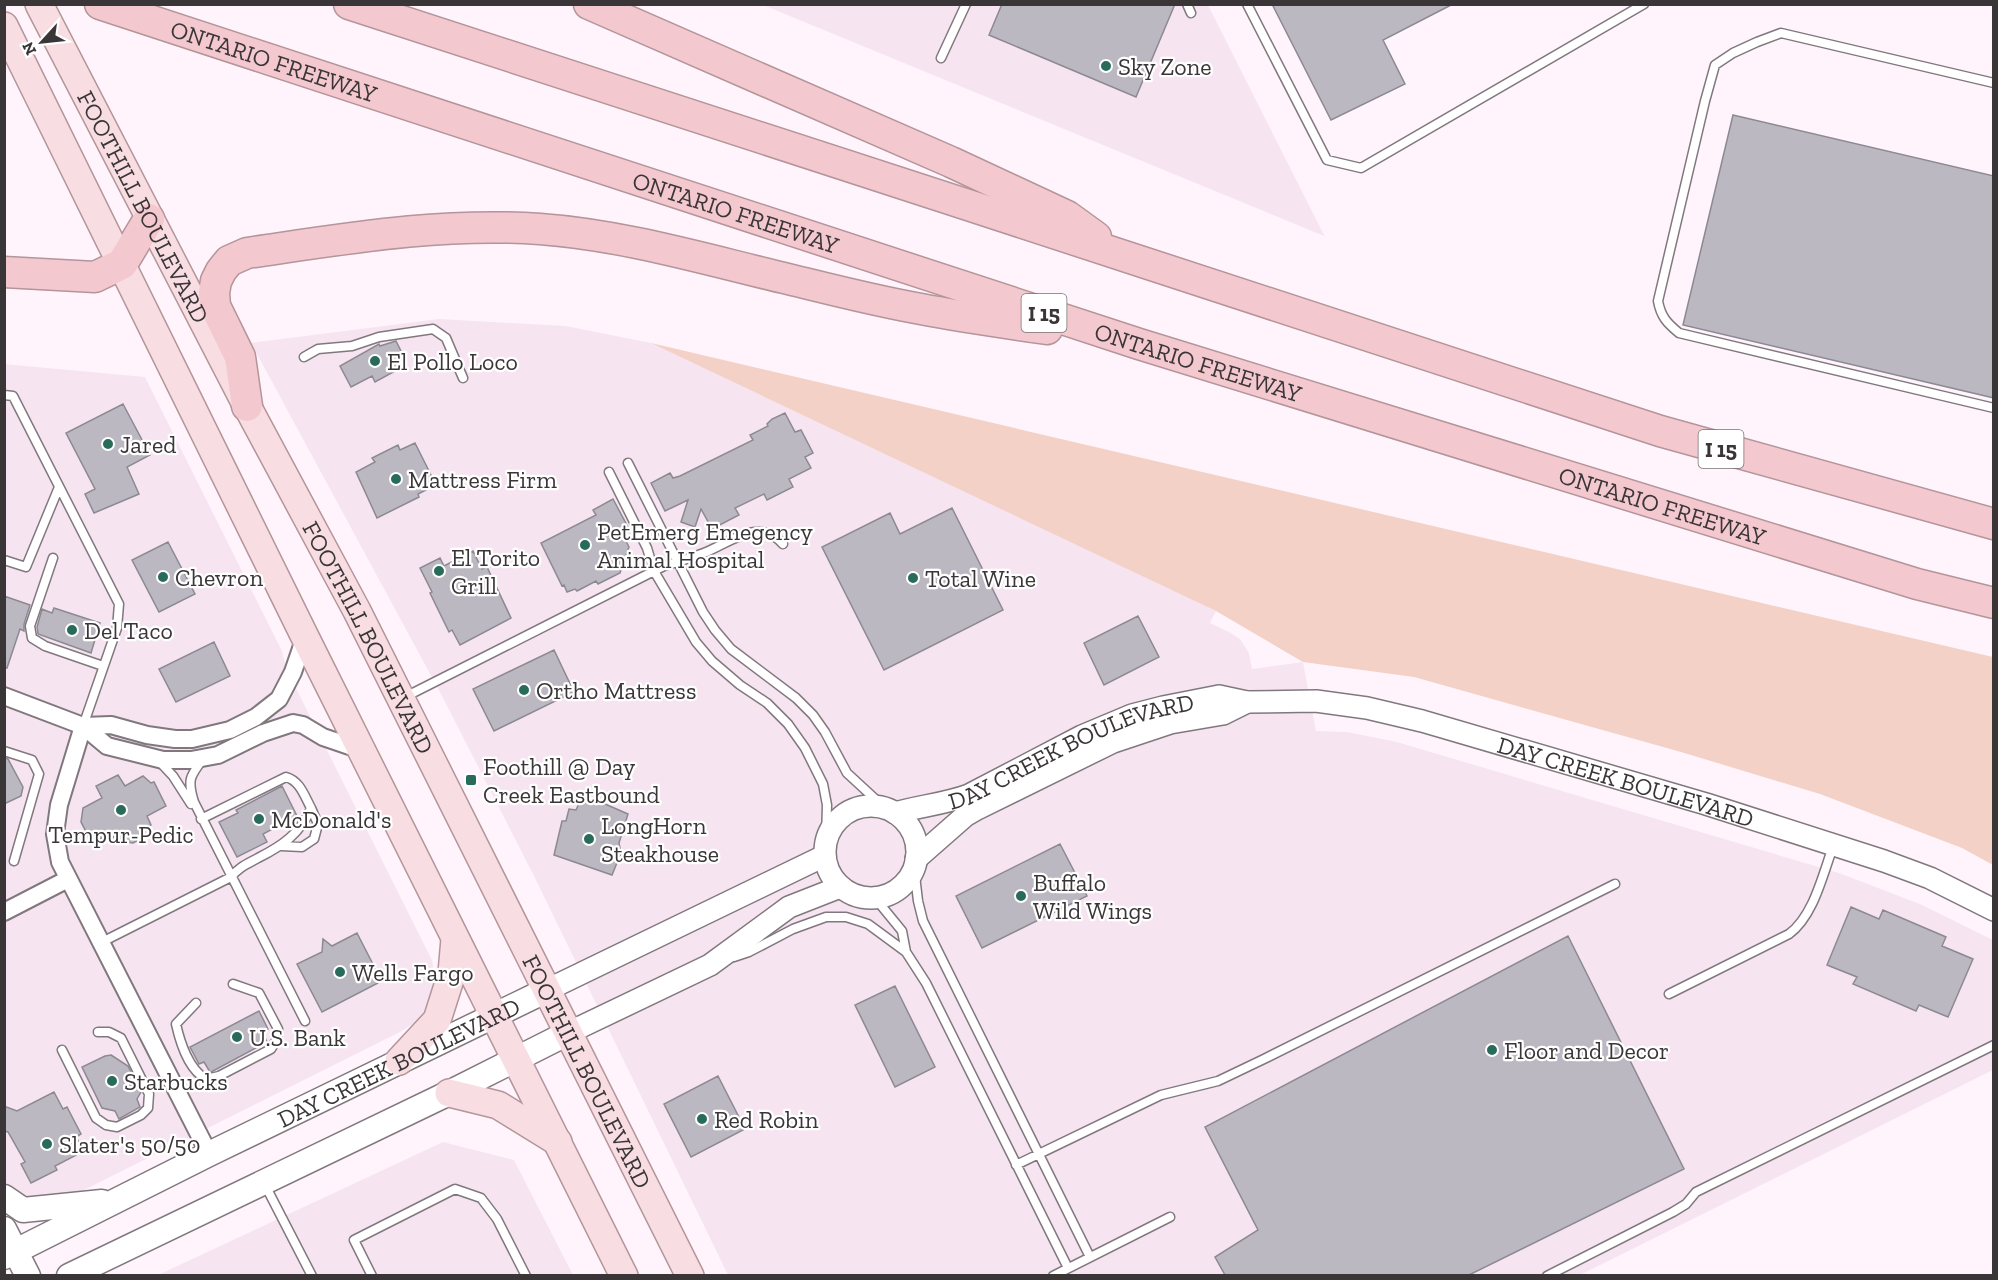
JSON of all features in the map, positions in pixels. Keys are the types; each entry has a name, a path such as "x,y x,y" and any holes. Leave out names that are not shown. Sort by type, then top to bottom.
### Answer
{"highway":[{"name":"ONTARIO FREEWAY","path":"100,4 1139,344 1917,584 1994,603"},
{"name":"I 15","path":"349,4 1660,431 1994,524"},
{"path":"589,4 951,162 1067,216 1120,254"},
{"path":"4,272 95,277 122,264 149,219"},
{"path":"247,406 240,357 215,306 216,281 229,261 247,253 382,233 457,227 541,229 588,234 637,243 919,309 1139,344"}],"main road":[{"name":"FOOTHILL BOULEVARD","path":"39,4 149,219 357,611 690,1275"},
{"name":"FOOTHILL BOULEVARD","path":"4,26 361,750 624,1275"},
{"path":"399,1061 437,1020 452,973 455,938"},
{"name":"DAY CREEK BOULEVARD","path":"10,1254 209,1154 547,990"},
{"name":"DAY CREEK BOULEVARD","path":"69,1275 449,1093 568,1032"},
{"path":"449,1093 498,1105 558,1142"},
{"path":"4,1197 22,1210 116,1200"},
{"path":"4,1229 10,1254 28,1275"}],"street":[{"path":"82,726 111,724 147,735 192,740 230,730 256,717 279,699 293,672 305,637"},
{"path":"4,696 82,726 107,746 155,758 170,760 218,755 271,730 293,723 303,725 323,737 361,750"},
{"name":"DAY CREEK BOULEVARD","path":"890,811 954,801 1082,736 1163,706 1219,696 1247,702 1316,701 1367,708 1443,727 1835,844 1930,878 1994,910"},
{"name":"DAY CREEK BOULEVARD","path":"915,863 965,816 1102,747 1170,723 1223,714 1247,702"},
{"path":"82,726 59,805 55,834 60,862 209,1154"},
{"path":"872,806 890,811 905,821 912,832 916,846 915,863 908,879 899,889 875,898 857,896 840,887 827,867 825,847 833,825 843,814 857,808 872,806"},
{"name":"DAY CREEK BOULEVARD","path":"547,990 825,847"},
{"path":"4,912 68,879"},
{"name":"DAY CREEK BOULEVARD","path":"568,1032 710,965 789,907 840,887"}],"lane":[{"path":"941,58 966,4"},
{"path":"1247,4 1327,160 1360,168 1644,4"},
{"path":"1994,83 1781,33 1733,53 1715,65 1658,301 1665,322 1679,333 1994,408"},
{"path":"304,357 327,347 339,348 380,337 433,329 446,338 463,378"},
{"path":"4,395 13,396 119,604 117,628 82,726"},
{"path":"628,463 703,612 715,630 731,648 796,698 813,715 847,773 890,811"},
{"path":"609,472 647,548 654,571 696,642 712,661 740,685 767,703 788,724 805,748 823,784 827,805 825,847"},
{"path":"4,560 26,567 59,487"},
{"path":"400,699 654,571 704,553 746,533 762,531 775,535 783,544"},
{"path":"53,558 30,626 32,638 45,646 104,666"},
{"path":"4,751 32,760 39,774 14,861"},
{"path":"155,758 173,776 201,819 305,1021"},
{"path":"201,819 189,785 191,775 204,758"},
{"path":"201,819 286,777 293,779 298,784 318,824 314,839 302,847 281,846"},
{"path":"100,943 231,877 238,868 281,846 305,823 311,808"},
{"path":"1669,994 1789,934 1800,926 1809,910 1835,844"},
{"path":"915,863 918,901 923,921 1090,1257"},
{"path":"1016,1165 1161,1095 1211,1083 1264,1059 1615,884"},
{"path":"875,898 902,931 906,952 926,984 1068,1268"},
{"path":"710,965 749,952 793,929 826,917 846,917 868,924 906,952"},
{"path":"196,1003 176,1024 179,1036 199,1075 206,1079 219,1076 271,1049 277,1040 278,1029 260,993 233,984"},
{"path":"62,1050 96,1119 106,1125 117,1127 141,1116 148,1108 149,1094 121,1038 109,1032 98,1032"},
{"path":"1547,1275 1673,1212 1686,1204 1696,1192 1994,1045"},
{"path":"264,1182 312,1275"},
{"path":"372,1275 354,1240 455,1189 481,1198 497,1219 526,1275"},
{"path":"1053,1275 1170,1217"}],"shaded area":[{"path":"763,5 1208,5 1325,237 1324,236"},
{"path":"439,319 566,326 651,343 902,459 1216,611 1210,623 1240,639 1249,653 1252,669 1303,662 1316,731 1347,732 1397,742 1839,873 1920,904 1993,940 1993,1070 1580,1275 728,1275 534,876 442,696 251,343"},
{"path":"651,343 1993,657 1993,865 1962,848 1820,794 1681,752 1414,677 1303,662 1216,611"},
{"path":"4,364 145,377 282,651 286,668 432,960 435,979 429,1005 419,1020 400,1032 78,1193 37,1202 12,1194 4,1188"},
{"path":"443,1142 514,1160 573,1275 156,1276"}],"building":[{"name":"Sky Zone","path":"1002,4 1175,4 1136,97 989,35"},
{"path":"1272,4 1453,4 1383,40 1405,84 1331,120"},
{"path":"1733,115 1994,176 1994,398 1683,325"},
{"name":"El Pollo Loco","path":"396,341 405,359 396,363 399,369 375,382 372,376 351,387 340,366 379,344 380,346"},
{"name":"Jared","path":"123,404 150,455 127,467 139,494 94,513 85,494 95,489 66,433"},
{"path":"785,413 795,432 801,430 813,453 805,457 811,468 789,479 793,487 767,500 764,494 735,508 739,515 712,529 701,509 695,527 681,522 688,500 665,511 651,483 670,473 673,478 680,476 753,440 750,435 768,426 767,424 772,419"},
{"name":"Mattress Firm","path":"415,443 436,485 418,494 419,497 377,518 356,472 375,462 372,458 398,445 400,450"},
{"name":"PetEmerg Emegency Animal Hospital","path":"613,499 629,529 622,533 629,547 620,573 598,584 596,581 577,591 575,589 567,592 541,543 596,515 593,510"},
{"name":"Total Wine","path":"952,508 1003,610 884,670 822,547 890,513 900,534"},
{"name":"Chevron","path":"168,542 195,594 159,612 132,560"},
{"path":"473,551 482,569 487,567 511,618 460,645 452,630 449,632 420,568 440,558 444,566"},
{"path":"4,596 30,605 24,631 20,629 7,668 4,667"},
{"name":"Del Taco","path":"54,608 100,623 91,653 38,634 37,627 42,609 52,613"},
{"path":"1138,616 1159,657 1104,685 1084,643"},
{"path":"214,642 230,676 176,702 159,669"},
{"name":"Ortho Mattress","path":"554,650 574,692 494,731 473,689"},
{"path":"4,758 8,759 23,787 21,796 4,804"},
{"name":"Tempur-Pedic","path":"118,775 125,786 143,776 151,783 154,782 166,806 147,816 151,825 145,828 144,837 133,843 116,842 112,833 92,843 81,822 83,808 102,798 96,786"},
{"name":"McDonald's","path":"282,786 297,816 263,834 267,842 237,857 219,822 238,813 236,810"},
{"name":"LongHorn Steakhouse","path":"581,799 605,804 628,814 619,843 621,853 612,875 554,855 562,821 566,821 569,809 576,810"},
{"name":"Buffalo Wild Wings","path":"1060,844 1087,896 982,948 956,896"},
{"path":"1851,907 1879,919 1883,910 1946,937 1942,946 1973,959 1948,1017 1919,1005 1916,1011 1853,984 1857,977 1827,965"},
{"name":"Wells Fargo","path":"357,933 377,972 381,973 378,983 322,1012 297,964 322,952 323,939 332,946"},
{"path":"1568,936 1684,1169 1469,1275 1225,1275 1215,1257 1258,1230 1205,1127"},
{"path":"895,986 935,1067 895,1087 855,1005"},
{"name":"U.S. Bank","path":"259,1011 268,1029 262,1031 267,1042 210,1072 204,1062 199,1064 190,1047"},
{"name":"Starbucks","path":"111,1055 128,1066 141,1092 137,1099 140,1107 119,1119 115,1111 102,1108 82,1067"},
{"path":"718,1076 745,1129 691,1157 664,1104"},
{"name":"Slater's 50/50","path":"54,1092 63,1109 67,1107 81,1134 76,1137 84,1151 55,1166 57,1170 31,1183 21,1164 25,1162 8,1132 4,1131 4,1106 17,1111"}],"place":[{"name":"Sky Zone","path":"1106,66"},
{"name":"El Pollo Loco","path":"375,361"},
{"name":"Jared","path":"108,444"},
{"name":"Mattress Firm","path":"396,479"},
{"name":"PetEmerg Emegency Animal Hospital","path":"585,545"},
{"name":"El Torito Grill","path":"439,571"},
{"name":"Chevron","path":"163,577"},
{"name":"Total Wine","path":"913,578"},
{"name":"Del Taco","path":"72,630"},
{"name":"Ortho Mattress","path":"524,690"},
{"name":"Foothill @ Day Creek Eastbound","path":"471,780"},
{"name":"Tempur-Pedic","path":"121,810"},
{"name":"McDonald's","path":"259,819"},
{"name":"LongHorn Steakhouse","path":"589,839"},
{"name":"Buffalo Wild Wings","path":"1021,896"},
{"name":"Wells Fargo","path":"340,972"},
{"name":"U.S. Bank","path":"237,1037"},
{"name":"Floor and Decor","path":"1492,1050"},
{"name":"Starbucks","path":"112,1081"},
{"name":"Red Robin","path":"702,1119"},
{"name":"Slater's 50/50","path":"47,1144"}]}
